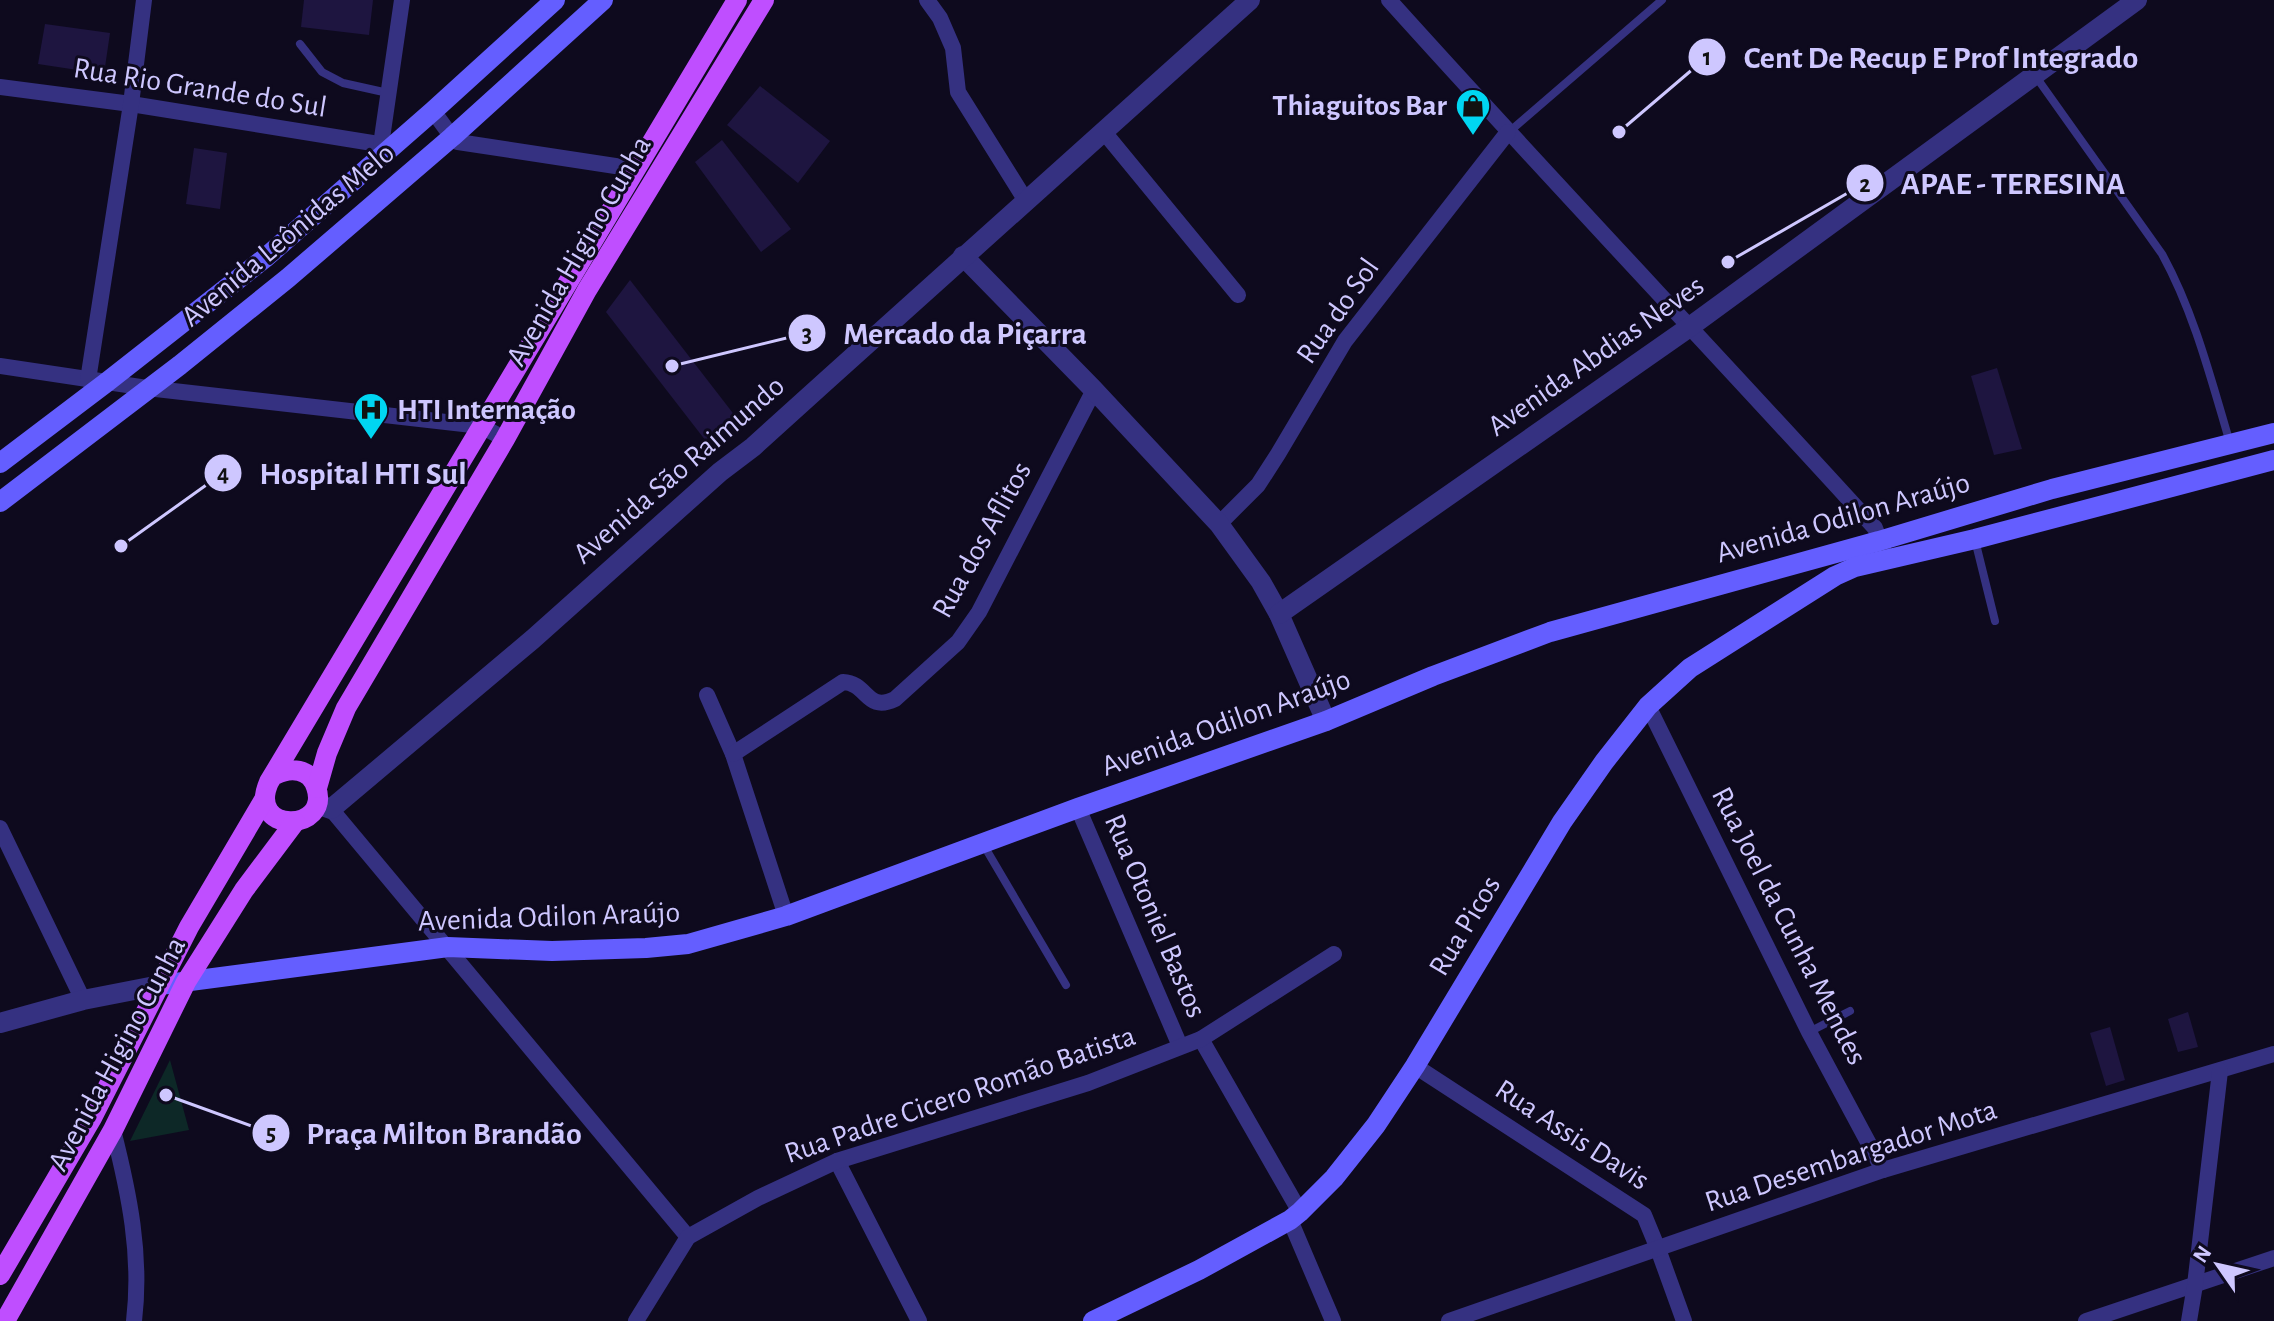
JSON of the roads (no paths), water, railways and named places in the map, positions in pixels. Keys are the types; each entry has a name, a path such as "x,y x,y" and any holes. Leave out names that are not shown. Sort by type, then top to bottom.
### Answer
{"main road":[{"name":"Avenida Leônidas Melo","path":"0,463 98,381 265,258 386,146 433,111 555,0"},
{"name":"Avenida Leônidas Melo","path":"0,502 288,278 452,137 603,0"},
{"name":"Avenida Higino Cunha","path":"275,775 737,0"},
{"name":"Avenida Higino Cunha","path":"322,800 327,753 346,708 505,439 587,290 764,0"},
{"name":"Avenida Odilon Araújo","path":"186,982 448,947 552,951 688,944 786,916 1078,808 1326,721 1550,632 1879,541 2052,489 2274,433"},
{"name":"Avenida Odilon Araújo","path":"1888,561 2274,460"},
{"name":"Rua Picos","path":"1093,1321 1199,1270 1295,1216 1355,1153 1376,1125 1562,822 1648,706 1690,668 1835,576 1855,567 1888,561"},
{"path":"300,770 307,774 322,800 308,816 286,822 271,813 265,798 266,789 275,775 282,771 300,770"},
{"name":"Avenida Higino Cunha","path":"0,1275 92,1118 189,927 265,798"},
{"name":"Avenida Higino Cunha","path":"5,1321 113,1130 186,982 244,890 295,822"},
{"path":"160,985 186,982"}],"street":[{"path":"98,381 144,0"},
{"path":"386,146 389,93 402,0"},
{"path":"927,0 940,18 953,48 958,92 1026,201"},
{"name":"Avenida São Raimundo","path":"322,800 533,639 720,472 753,447 1250,0"},
{"path":"1389,0 1875,528 1888,561"},
{"name":"Avenida Abdias Neves","path":"1279,614 1691,326 2137,0"},
{"name":"Rua Rio Grande do Sul","path":"0,87 131,104 386,146"},
{"path":"433,111 452,137 464,144 635,169"},
{"path":"1104,132 1238,295"},
{"name":"Rua do Sol","path":"1219,524 1258,485 1345,341 1508,132"},
{"path":"963,256 1219,524 1261,582 1279,614 1326,721"},
{"path":"0,366 147,388 481,426 505,439"},
{"name":"Rua dos Aflitos","path":"733,754 843,682 856,685 879,704 895,699 958,642 979,612 1094,390"},
{"path":"707,695 733,754 786,916"},
{"name":"Rua Joel da Cunha Mendes","path":"1648,706 1809,1032 1883,1170"},
{"path":"322,800 688,1237"},
{"name":"Rua Otoniel Bastos","path":"1078,808 1180,1046"},
{"path":"0,828 83,1000"},
{"name":"Rua Padre Cicero Romão Batista","path":"636,1321 688,1237 758,1198 837,1161 1088,1083 1201,1039 1334,954"},
{"path":"0,1023 83,1000 160,985"},
{"path":"1201,1039 1295,1216 1333,1321"},
{"name":"Rua Desembargador Mota","path":"1449,1321 1883,1170 2274,1054"},
{"name":"Rua Assis Davis","path":"1415,1066 1644,1215 1684,1321"},
{"path":"2189,1321 2220,1071"},
{"path":"113,1130 128,1190 137,1254 134,1321"},
{"path":"837,1161 919,1321"},
{"path":"2086,1321 2274,1258"}],"lane":[{"path":"1508,132 1662,0"},
{"path":"300,44 322,72 343,83 389,93"},
{"path":"2034,74 2174,275 2230,444"},
{"path":"1975,539 1995,621"},
{"path":"982,844 1066,985"},
{"path":"1809,1032 1850,1011"}],"place":[{"name":"Cent De Recup E Prof Integrado","path":"1619,132"},
{"name":"Thiaguitos Bar","path":"1473,137"},
{"name":"APAE - TERESINA","path":"1728,262"},
{"name":"Mercado da Piçarra","path":"672,366"},
{"name":"HTI Internação","path":"371,441"},
{"name":"Hospital HTI Sul","path":"121,546"},
{"name":"Praça Milton Brandão","path":"166,1095"}]}
